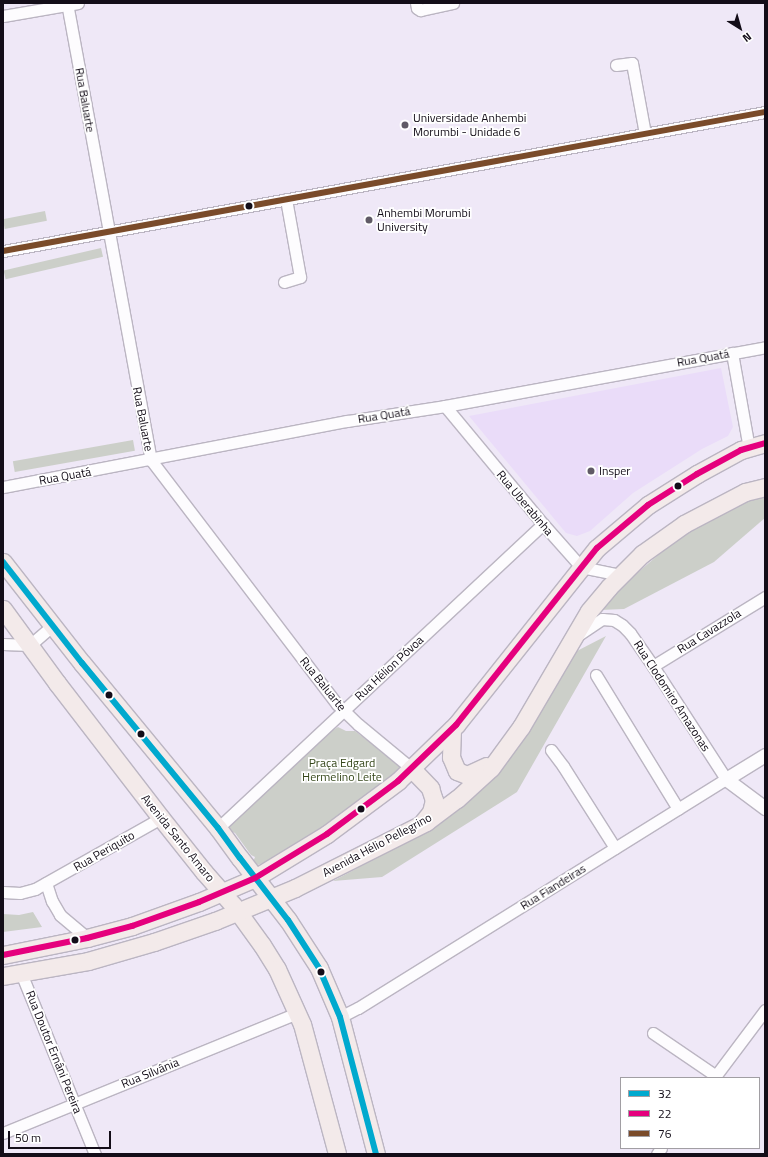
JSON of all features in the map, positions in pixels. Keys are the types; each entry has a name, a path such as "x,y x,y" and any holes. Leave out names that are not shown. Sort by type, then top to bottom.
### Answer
{"main road":[{"path":"3,955 87,938 132,926 199,902 255,878 326,834 398,781 452,729 597,548 648,505 696,474 748,448 765,443"},
{"name":"Avenida Hélio Pellegrino","path":"3,976 88,961 154,942 295,888 415,828 457,799 487,772 499,758 521,727 589,611 642,554 684,524 745,492 765,487"},
{"path":"3,562 82,663 218,828 288,920 320,968 340,1017 376,1154"},
{"name":"Avenida Santo Amaro","path":"3,609 57,683 161,818 204,872 238,911 277,969 302,1024 335,1153"},
{"path":"452,729 452,762 457,771 462,774 472,774 499,758"},
{"path":"411,768 430,788 434,800 431,812 415,828"}],"street":[{"path":"416,3 417,8 420,10 453,3"},
{"path":"3,16 71,4"},
{"name":"Rua Baluarte","path":"71,4 109,232 151,460 300,656 344,710 359,725 411,768"},
{"path":"616,65 632,62 645,134"},
{"path":"3,251 765,112"},
{"path":"284,282 300,277 286,199"},
{"name":"Rua Quatá","path":"3,488 347,421 445,406 765,347"},
{"path":"732,353 748,448"},
{"name":"Rua Uberabinha","path":"445,406 543,524 581,567"},
{"name":"Rua Hélion Póvoa","path":"218,828 543,524"},
{"path":"581,567 621,575"},
{"name":"Rua Cavazzola","path":"653,666 765,597"},
{"name":"Rua Clodomiro Amazonas","path":"569,643 602,619 614,620 630,633 726,779 765,808"},
{"path":"3,644 30,645 53,625"},
{"path":"596,675 678,809"},
{"path":"551,750 563,766 615,848"},
{"name":"Rua Fiandeiras","path":"340,1017 358,1008 765,755"},
{"name":"Rua Periquito","path":"3,892 27,892 46,883 161,818"},
{"path":"46,883 52,901 60,914 87,938"},
{"name":"Rua Doutor Ernâni Pereira","path":"21,973 95,1154"},
{"path":"654,1032 715,1077 765,1010"},
{"name":"Rua Silvânia","path":"3,1133 297,1013"}],"shaded area":[{"name":"Insper","path":"721,368 733,427 728,436 702,449 633,493 590,531 577,536 566,533 469,416"}],"green space":[{"path":"45,211 47,221 5,229 3,219"},
{"path":"101,248 103,257 6,279 4,270"},
{"path":"133,440 135,451 15,472 13,461"},
{"path":"765,492 765,518 714,562 624,609 600,610 615,592 692,526"},
{"path":"606,636 517,792 382,877 333,881 431,829 488,783 575,652"},
{"name":"Praça Edgard Hermelino Leite","path":"338,727 346,731 355,731 401,766 384,783 305,840 258,865 253,862 255,857 251,855 235,833 228,830 231,815 251,804 330,732"},
{"path":"33,912 42,927 3,932 3,914 19,915"}],"transit line":[{"name":"76","path":"3,251 765,112"},
{"name":"22","path":"3,955 87,938 132,926 199,902 255,878 327,834 398,781 456,725 597,548 648,505 697,474 741,450 765,443"},
{"name":"32","path":"3,562 82,663 218,828 288,920 319,968 340,1017 376,1154"}],"place":[{"name":"Universidade Anhembi Morumbi - Unidade 6","path":"405,125"},
{"name":"Anhembi Morumbi University","path":"369,220"},
{"name":"Insper","path":"591,471"}]}
